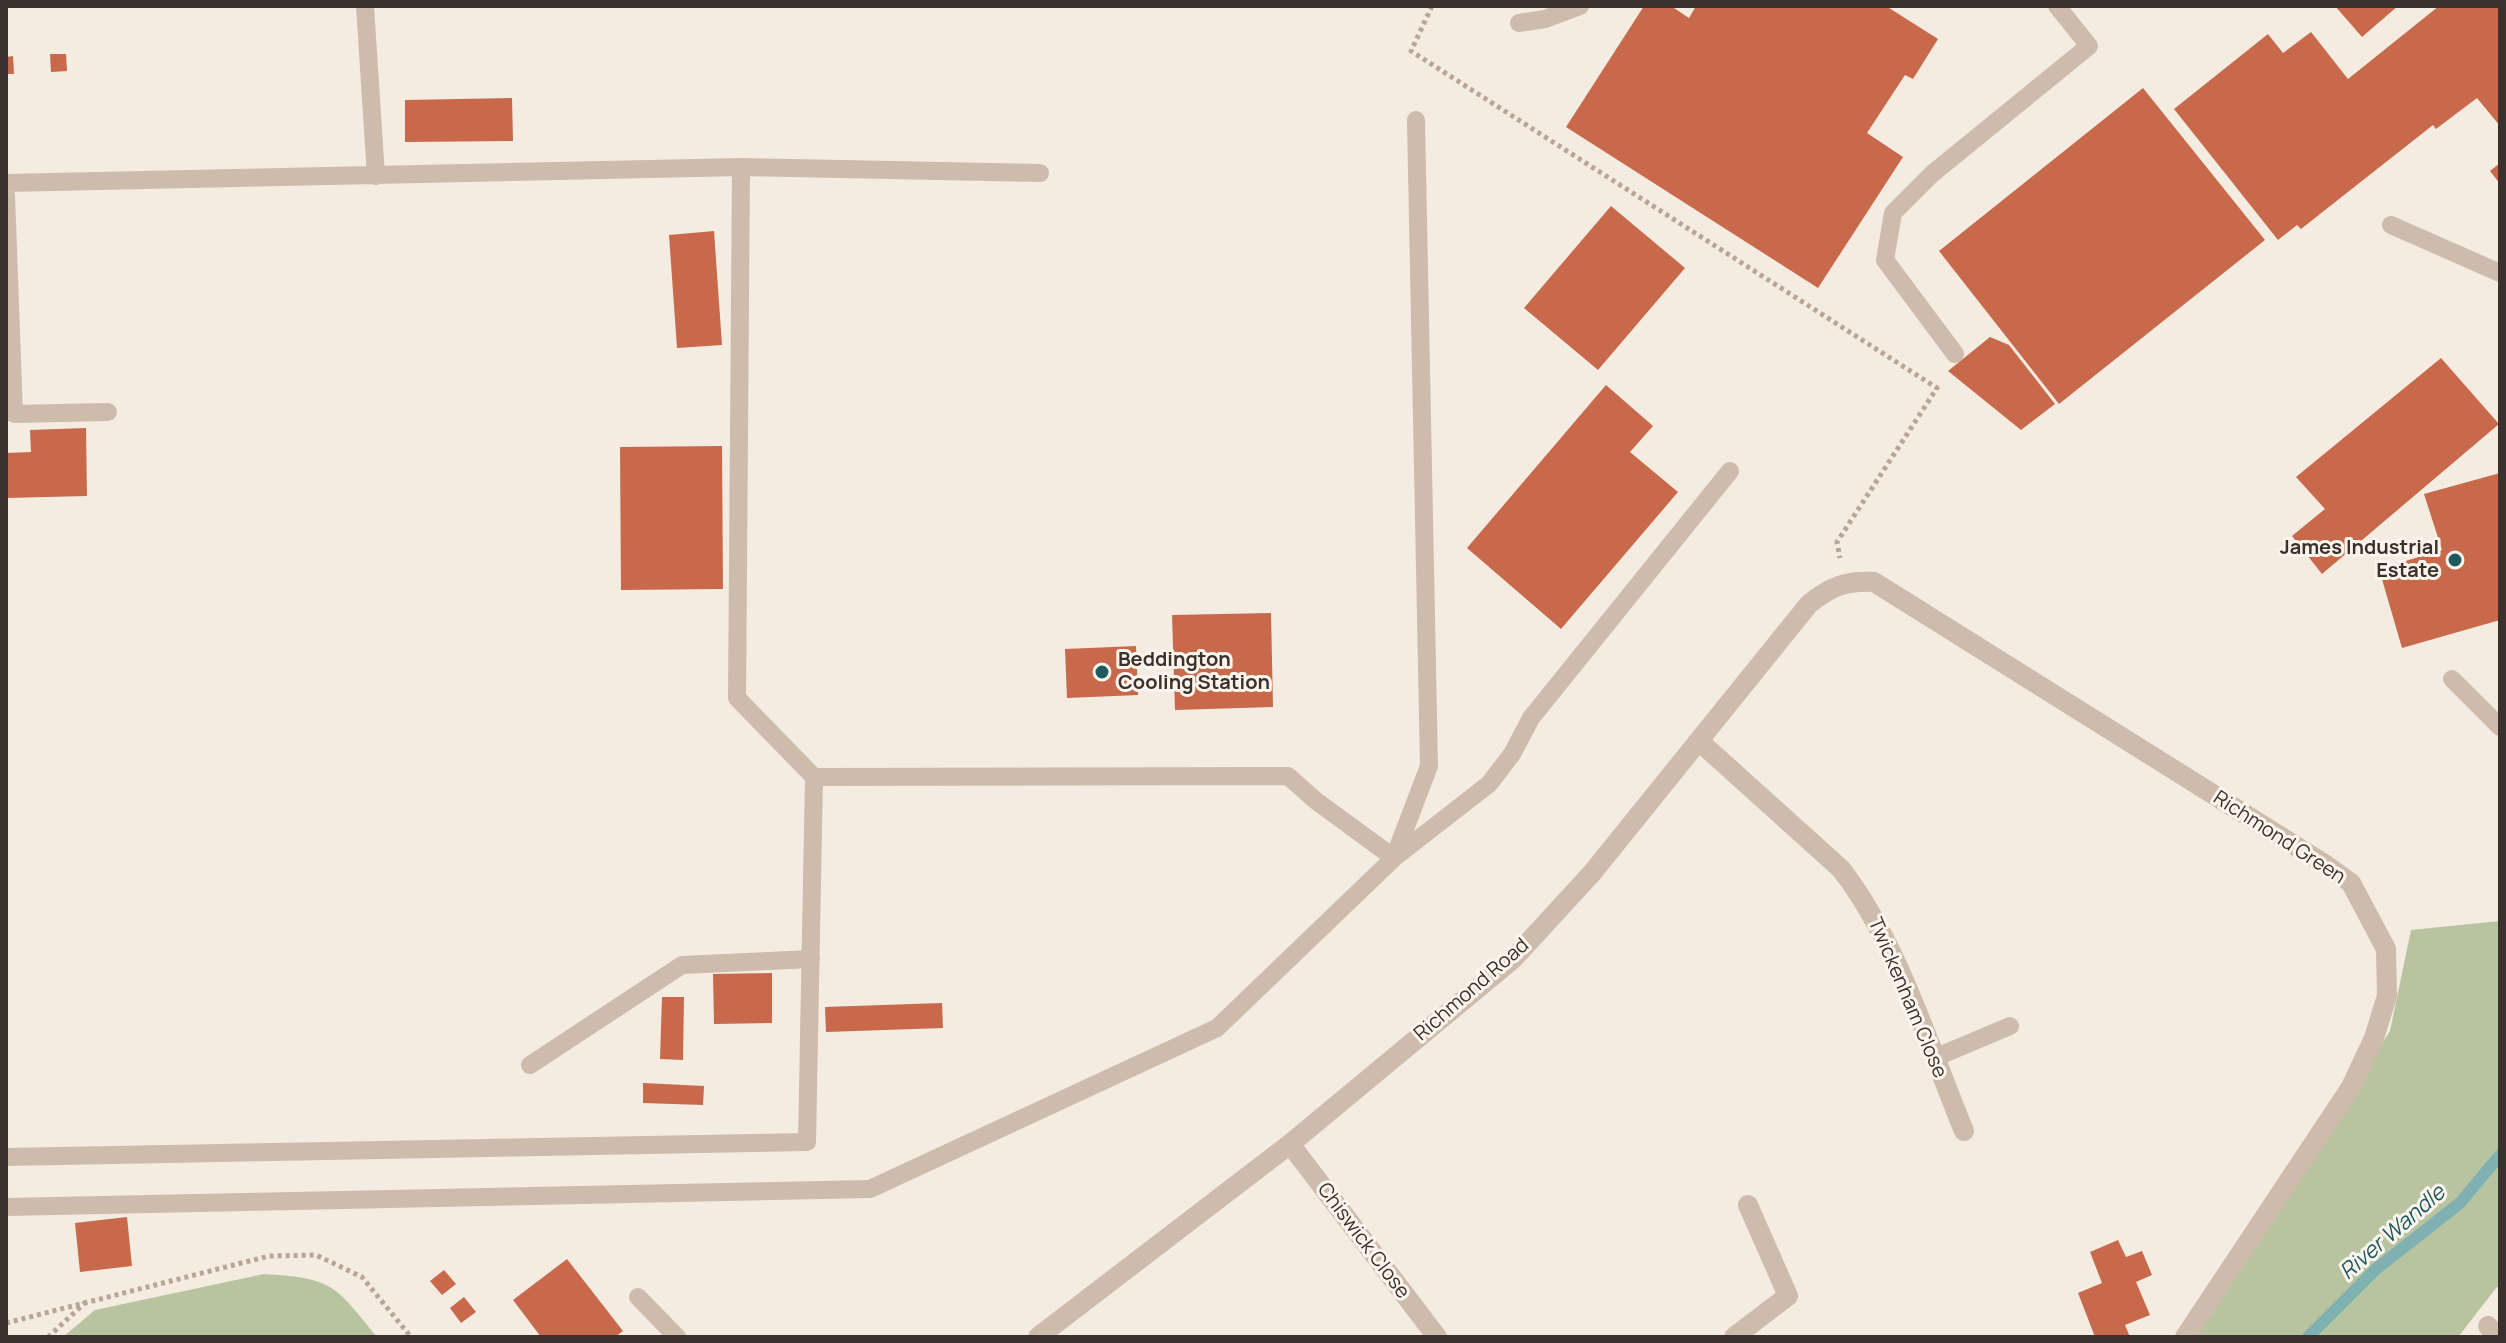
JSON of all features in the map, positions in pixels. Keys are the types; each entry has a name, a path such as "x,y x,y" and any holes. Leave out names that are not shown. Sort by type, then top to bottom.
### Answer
{"street":[{"name":"Richmond Road","path":"1039,1337 1290,1144 1513,959 1592,873 1809,604 1826,590 1845,582"},
{"name":"Richmond Green","path":"1845,582 1874,582 2326,865 2351,883 2386,949 2387,996 2374,1038 2351,1087 2185,1337"},
{"name":"Twickenham Close","path":"1699,741 1841,869 1859,893 1889,949 1964,1131"},
{"name":"Chiswick Close","path":"1290,1144 1437,1337"},
{"path":"1734,1337 1788,1296 1748,1205"}],"lane":[{"path":"365,6 376,176"},
{"path":"1519,23 1545,19 1580,6"},
{"path":"1955,354 1885,260 1893,213 1932,174 2089,46 2057,6"},
{"path":"1394,858 1429,766 1416,120"},
{"path":"6,1157 807,1142 814,777 737,698 741,167"},
{"path":"6,183 741,167 1040,173"},
{"path":"6,195 14,414 108,412"},
{"path":"2391,225 2500,273"},
{"path":"6,1207 870,1189 1217,1028 1394,858 1489,784 1512,754 1531,718 1730,471"},
{"path":"2452,679 2500,727"},
{"path":"814,777 1288,776 1315,800 1394,858"},
{"path":"530,1065 682,965 811,959"},
{"path":"1934,1058 2010,1026"},
{"path":"638,1297 677,1337"}],"path":[{"path":"1432,6 1411,51 1937,388 1837,542 1845,582"},
{"path":"6,1323 269,1256 316,1255 362,1277 411,1337"},
{"path":"48,1337 89,1300"}],"green space":[{"path":"2500,921 2500,1288 2497,1287 2458,1337 2191,1337 2390,1031 2411,930"},
{"path":"264,1274 305,1278 331,1288 341,1295 377,1337 63,1337 95,1310"}],"building":[{"path":"1644,6 1671,6 1689,18 1696,6 1886,6 1938,39 1913,79 1905,75 1867,133 1903,157 1818,288 1566,127"},
{"path":"2335,6 2398,6 2362,37"},
{"path":"2439,6 2500,6 2500,126 2477,98 2436,129 2433,125 2301,229 2297,225 2278,240 2174,109 2268,34 2283,53 2311,32 2348,79"},
{"path":"50,54 66,54 67,71 51,72"},
{"path":"13,56 14,74 6,74 6,57"},
{"path":"2143,88 2265,240 2059,404 1939,251"},
{"path":"512,98 513,141 405,142 405,100"},
{"path":"2500,163 2500,184 2490,171"},
{"path":"1611,206 1685,268 1598,370 1524,308"},
{"path":"714,231 722,345 677,348 669,235"},
{"path":"1990,337 2009,345 2055,404 2021,430 1948,371"},
{"path":"2441,358 2499,424 2322,574 2292,536 2325,509 2296,477"},
{"path":"1606,385 1653,426 1630,452 1678,492 1561,629 1467,548"},
{"path":"86,428 87,496 6,498 6,453 31,452 30,430"},
{"path":"722,446 723,589 621,590 620,447"},
{"name":"James Industrial Estate","path":"2500,473 2500,620 2402,648 2379,569 2442,550 2424,494"},
{"path":"1271,613 1273,707 1175,710 1172,615"},
{"name":"Beddington Cooling Station","path":"1136,646 1138,695 1067,698 1065,649"},
{"path":"772,973 772,1023 714,1024 713,974"},
{"path":"662,997 684,997 683,1060 660,1059"},
{"path":"942,1003 943,1028 826,1032 825,1007"},
{"path":"643,1083 704,1086 703,1105 643,1103"},
{"path":"127,1217 132,1266 80,1272 75,1223"},
{"path":"2118,1240 2126,1257 2142,1251 2152,1275 2136,1282 2150,1315 2125,1325 2130,1337 2095,1337 2078,1293 2102,1283 2090,1252"},
{"path":"567,1259 623,1331 615,1337 541,1337 513,1300"},
{"path":"444,1270 456,1284 442,1295 430,1281"},
{"path":"464,1297 476,1312 461,1323 450,1308"}],"waterway":[{"name":"River Wandle","path":"2308,1337 2376,1269 2460,1203 2500,1155"}],"place":[{"name":"James Industrial Estate","path":"2455,560"},
{"name":"Beddington Cooling Station","path":"1102,672"}]}
